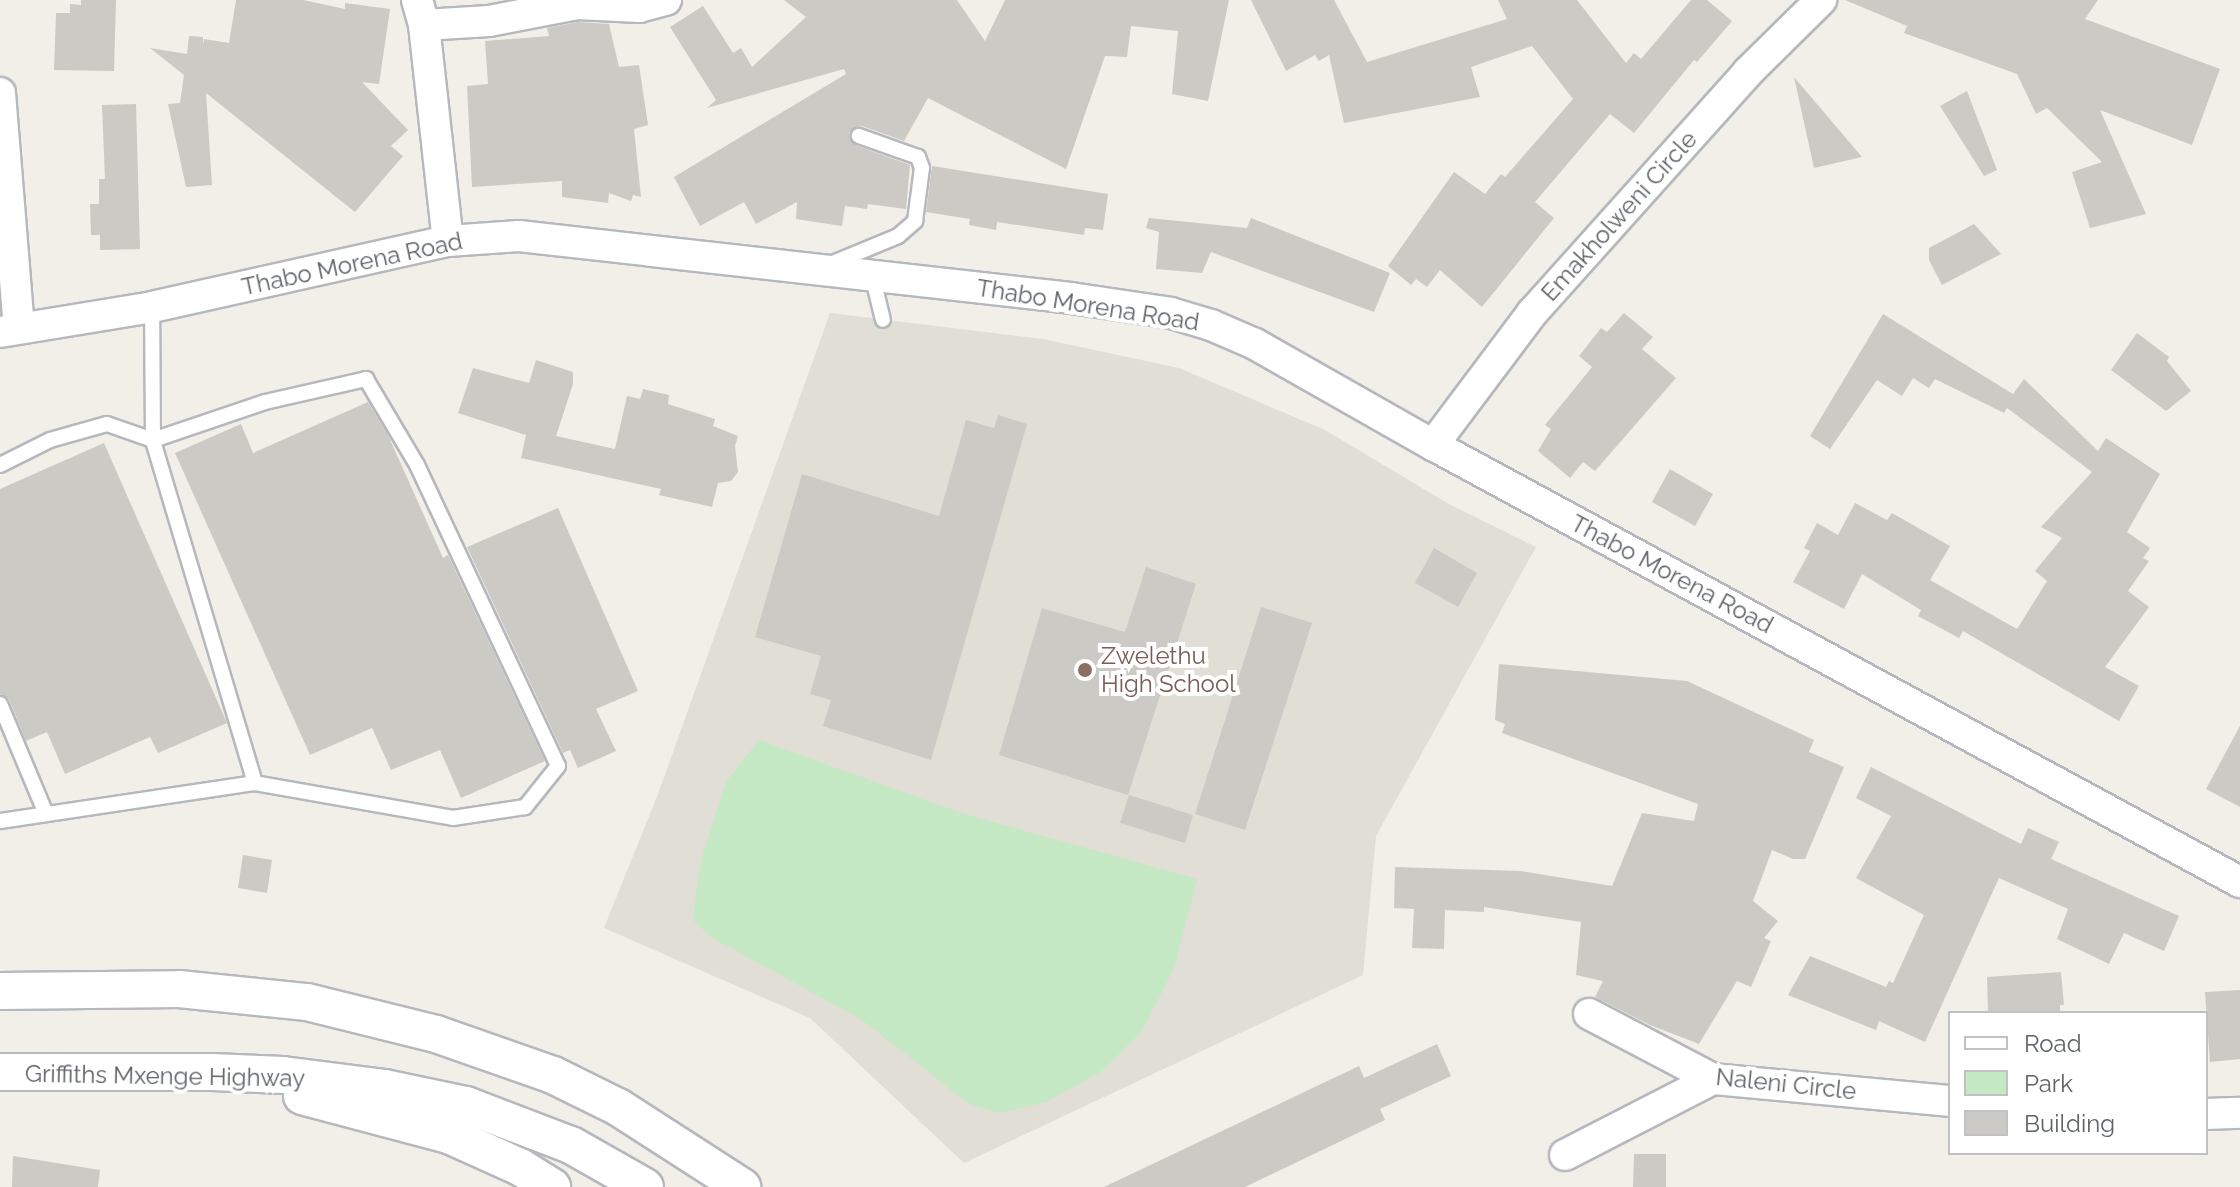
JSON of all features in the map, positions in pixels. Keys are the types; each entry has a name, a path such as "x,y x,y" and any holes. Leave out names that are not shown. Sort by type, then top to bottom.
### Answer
{"street":[{"path":"448,241 420,13 489,21 577,4 639,7 666,0"},
{"name":"Emakholweni Circle","path":"1433,445 1532,313 1748,72 1821,0"},
{"path":"0,93 10,330"},
{"name":"Thabo Morena Road","path":"10,330 152,307 448,241 519,236 1071,298 1171,313 1211,325 1255,344 1433,445 2240,882"},
{"path":"0,991 179,989 307,1002 436,1034 566,1081 618,1107 742,1187"},
{"name":"Naleni Circle","path":"1589,1014 1629,1039 1713,1079 1948,1101"},
{"name":"Griffiths Mxenge Highway","path":"0,1072 212,1072 283,1075 385,1088 466,1105 571,1145 645,1187"},
{"path":"212,1072 449,1135 520,1167 552,1187"},
{"path":"1565,1155 1713,1079"},
{"path":"2208,1114 2240,1113"}],"lane":[{"path":"819,269 898,236 915,221 922,168 918,157 859,136"},
{"path":"872,275 883,320"},
{"path":"152,307 153,440 255,783"},
{"path":"0,465 50,440 107,424 153,440 265,402 366,379 417,465 558,766 525,807 453,818 388,804 255,783 0,821"},
{"path":"0,704 46,814"}],"shaded area":[{"name":"Zwelethu High School","path":"830,313 1043,339 1179,368 1325,430 1447,503 1536,547 1376,836 1363,975 964,1163 810,1018 604,928 658,794"}],"green space":[{"path":"759,740 961,813 1197,879 1174,968 1142,1031 1102,1071 1046,1102 1000,1113 969,1104 862,1020 711,937 693,920 700,864 726,782"}],"building":[{"path":"81,0 116,0 114,71 54,70 56,13 70,13 70,4 81,5"},
{"path":"236,0 303,0 345,9 345,3 390,9 379,84 362,82 408,130 391,146 403,156 355,212 206,93 212,185 186,187 168,104 180,103 184,75 150,48 187,54 189,36 203,37 203,45 204,39 229,43"},
{"path":"784,0 957,0 985,41 1005,0 1229,0 1208,101 1172,94 1178,31 1131,26 1127,57 1105,56 1066,169 928,98 904,141 862,126 853,128 849,133 855,145 910,165 906,209 868,204 867,209 845,206 842,226 796,219 797,202 756,224 744,202 700,226 674,177 846,74 844,69 707,108 716,100 670,27 703,6 733,53 741,48 752,67 806,17"},
{"path":"1251,0 1334,0 1367,62 1507,19 1498,0 1577,0 1626,63 1634,53 1641,59 1691,0 1707,0 1732,21 1697,62 1694,60 1634,133 1610,114 1535,202 1554,218 1482,307 1440,270 1427,287 1416,279 1411,285 1388,266 1454,172 1485,194 1501,174 1505,177 1573,99 1532,46 1471,67 1480,97 1344,123 1329,55 1319,61 1315,55 1286,71"},
{"path":"1845,0 2098,0 2085,19 2220,69 2192,145 2100,110 2146,214 2090,228 2072,172 2102,162 2047,108 2036,114 2017,74 1904,33 1907,26"},
{"path":"578,22 609,24 619,67 639,65 648,125 634,129 641,197 633,195 631,201 609,193 608,203 562,197 562,181 472,187 467,86 488,84 485,41 549,36 547,28"},
{"path":"1794,77 1862,157 1814,168"},
{"path":"1967,91 1997,170 1984,176 1940,106"},
{"path":"136,104 140,249 100,250 100,235 91,235 90,204 99,204 99,179 105,179 102,105"},
{"path":"932,166 1108,194 1103,230 1085,228 1084,235 997,222 996,230 969,225 970,219 926,212"},
{"path":"1149,218 1247,228 1251,218 1390,273 1374,312 1211,252 1202,273 1156,269 1159,232 1146,228"},
{"path":"1974,224 2001,254 1942,285 1929,260 1929,248"},
{"path":"1624,313 1653,337 1642,349 1676,378 1595,471 1583,462 1570,478 1538,451 1551,429 1545,425 1592,367 1579,356 1601,328 1607,332"},
{"path":"1883,314 2013,394 2024,379 2098,451 2106,438 2160,474 2127,532 2150,548 2143,558 2149,561 2128,591 2149,607 2105,667 2139,686 2119,721 1963,631 1959,638 1918,616 1921,610 1862,574 1844,609 1793,582 1810,551 1804,548 1817,523 1838,535 1855,503 1887,520 1892,513 1950,546 1930,580 2017,629 2047,581 2035,571 2062,538 2041,527 2092,472 2007,408 2004,413 1935,379 1929,388 1913,378 1902,396 1877,380 1830,449 1810,436"},
{"path":"2137,333 2169,357 2167,361 2191,391 2166,411 2111,370"},
{"path":"536,360 573,372 573,384 556,436 615,449 627,396 640,399 643,389 669,395 668,404 715,419 713,426 738,436 735,446 738,472 731,481 718,483 712,507 659,495 661,489 521,458 526,435 458,413 473,368 529,383"},
{"path":"368,402 388,435 443,558 448,555 545,761 461,798 440,750 391,770 372,728 310,755 175,453 241,424 253,453"},
{"path":"998,415 1027,424 931,760 823,726 831,700 810,694 821,656 755,637 802,474 939,516 966,420 994,428"},
{"path":"104,443 227,723 158,753 150,737 65,774 47,732 26,741 9,699 0,694 0,489"},
{"path":"1670,469 1713,494 1695,526 1652,502"},
{"path":"558,508 638,691 596,709 616,751 578,768 570,750 563,753 467,547"},
{"path":"1434,548 1477,573 1458,607 1415,583"},
{"path":"1146,567 1196,584 1128,795 999,755 1042,608 1125,632"},
{"path":"1261,607 1312,623 1245,830 1195,814"},
{"path":"1499,664 1687,681 1814,740 1809,752 1844,767 1805,859 1793,859 1772,850 1753,901 1778,921 1764,938 1771,941 1751,987 1737,981 1699,1044 1650,1025 1595,997 1603,981 1576,975 1581,922 1484,907 1484,912 1445,910 1444,949 1412,948 1414,909 1394,908 1395,867 1521,871 1612,886 1642,813 1694,821 1698,804 1502,733 1505,724 1495,720"},
{"path":"2240,726 2240,807 2206,789"},
{"path":"1871,767 2021,844 2028,828 2059,842 2051,859 2179,916 2164,951 2124,933 2109,964 2057,939 2068,909 1999,878 1925,1042 1879,1021 1876,1030 1788,995 1810,956 1886,987 1889,981 1893,983 1924,915 1856,878 1891,816 1856,798"},
{"path":"1129,795 1193,815 1185,843 1120,823"},
{"path":"243,855 272,860 267,893 238,888"},
{"path":"2061,972 2064,1005 2060,1005 2060,1011 1988,1011 1987,977"},
{"path":"2240,990 2240,1059 2210,1062 2205,992"},
{"path":"1437,1044 1451,1076 1380,1109 1385,1120 1245,1187 1104,1187 1359,1066 1364,1078"},
{"path":"1634,1154 1666,1154 1666,1187 1633,1187"},
{"path":"13,1156 100,1170 98,1187 12,1187"}],"place":[{"name":"Zwelethu High School","path":"1085,670"}]}
